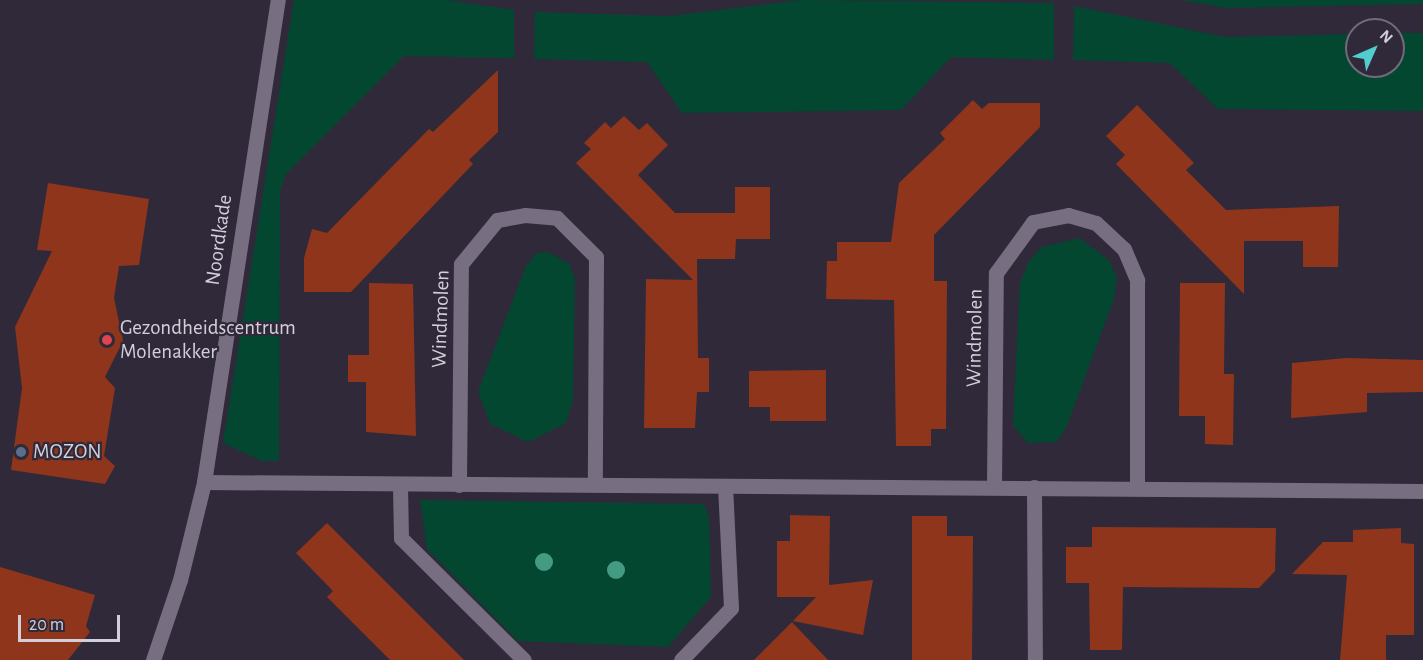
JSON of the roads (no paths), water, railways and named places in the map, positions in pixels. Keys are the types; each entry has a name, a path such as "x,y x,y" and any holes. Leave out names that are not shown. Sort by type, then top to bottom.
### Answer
{"street":[{"name":"Noordkade","path":"153,660 180,580 204,483 278,0"},
{"name":"Windmolen","path":"459,485 461,264 497,220 525,215 557,218 596,257 595,483"},
{"name":"Windmolen","path":"994,486 996,273 1033,222 1068,215 1096,223 1124,249 1137,280 1137,486"},
{"path":"204,483 400,486 595,483 725,487 1137,486 1423,491"},
{"path":"400,486 401,538 524,660"},
{"path":"681,660 731,608 725,487"},
{"path":"1034,487 1035,660"}],"place":[{"name":"Gezondheidscentrum Molenakker","path":"107,340"},
{"name":"MOZON","path":"21,452"}]}
